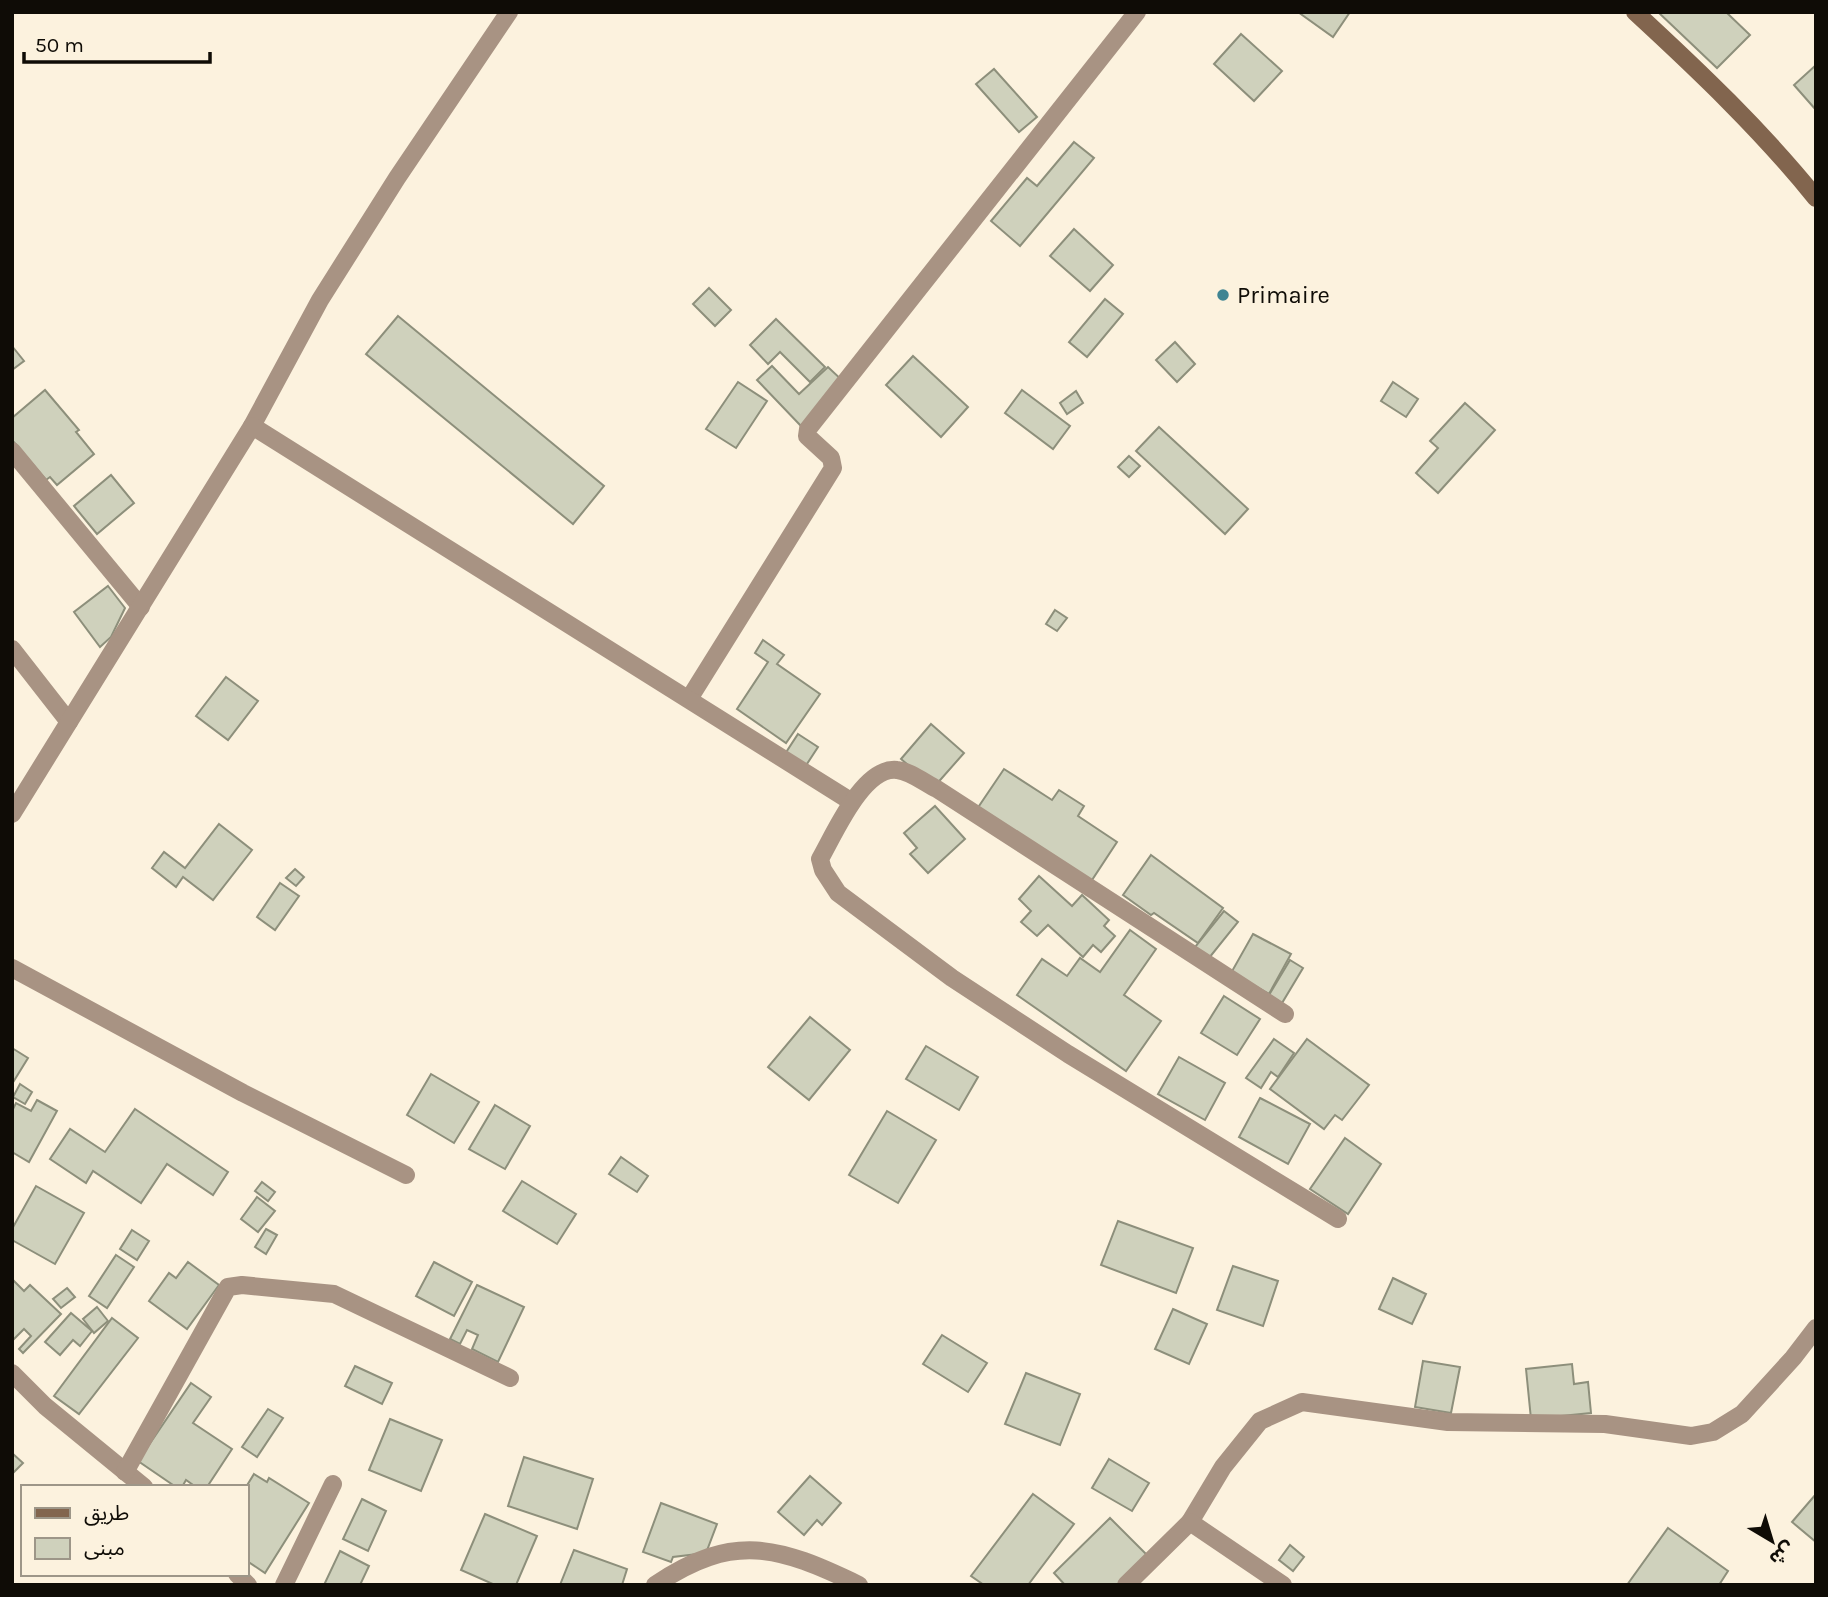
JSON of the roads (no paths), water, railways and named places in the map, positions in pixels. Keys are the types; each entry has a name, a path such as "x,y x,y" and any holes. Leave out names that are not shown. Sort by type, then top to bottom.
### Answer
{"street":[{"path":"12,814 252,426 320,300 397,178 509,12"},
{"path":"689,699 833,468 831,458 807,436 808,429 1137,12"},
{"path":"1635,12 1716,87 1782,156 1816,198"},
{"path":"252,426 852,802"},
{"path":"12,451 141,607"},
{"path":"12,649 69,722"},
{"path":"1285,1014 937,789 900,770 878,774 852,802 820,859 822,870 838,893 952,978 1068,1054 1338,1219"},
{"path":"12,968 243,1093 406,1175"},
{"path":"125,1472 228,1287 242,1285 334,1294 510,1378"},
{"path":"1126,1585 1189,1522 1223,1467 1260,1421 1301,1402 1448,1423 1605,1424 1691,1436 1713,1432 1742,1414 1793,1358 1816,1328"},
{"path":"12,1373 45,1406 141,1485"},
{"path":"284,1585 333,1485"},
{"path":"1189,1522 1283,1585"},
{"path":"655,1585 684,1566 714,1554 747,1549 817,1565 859,1585"}],"place":[{"name":"Primaire","path":"1223,295"}]}
